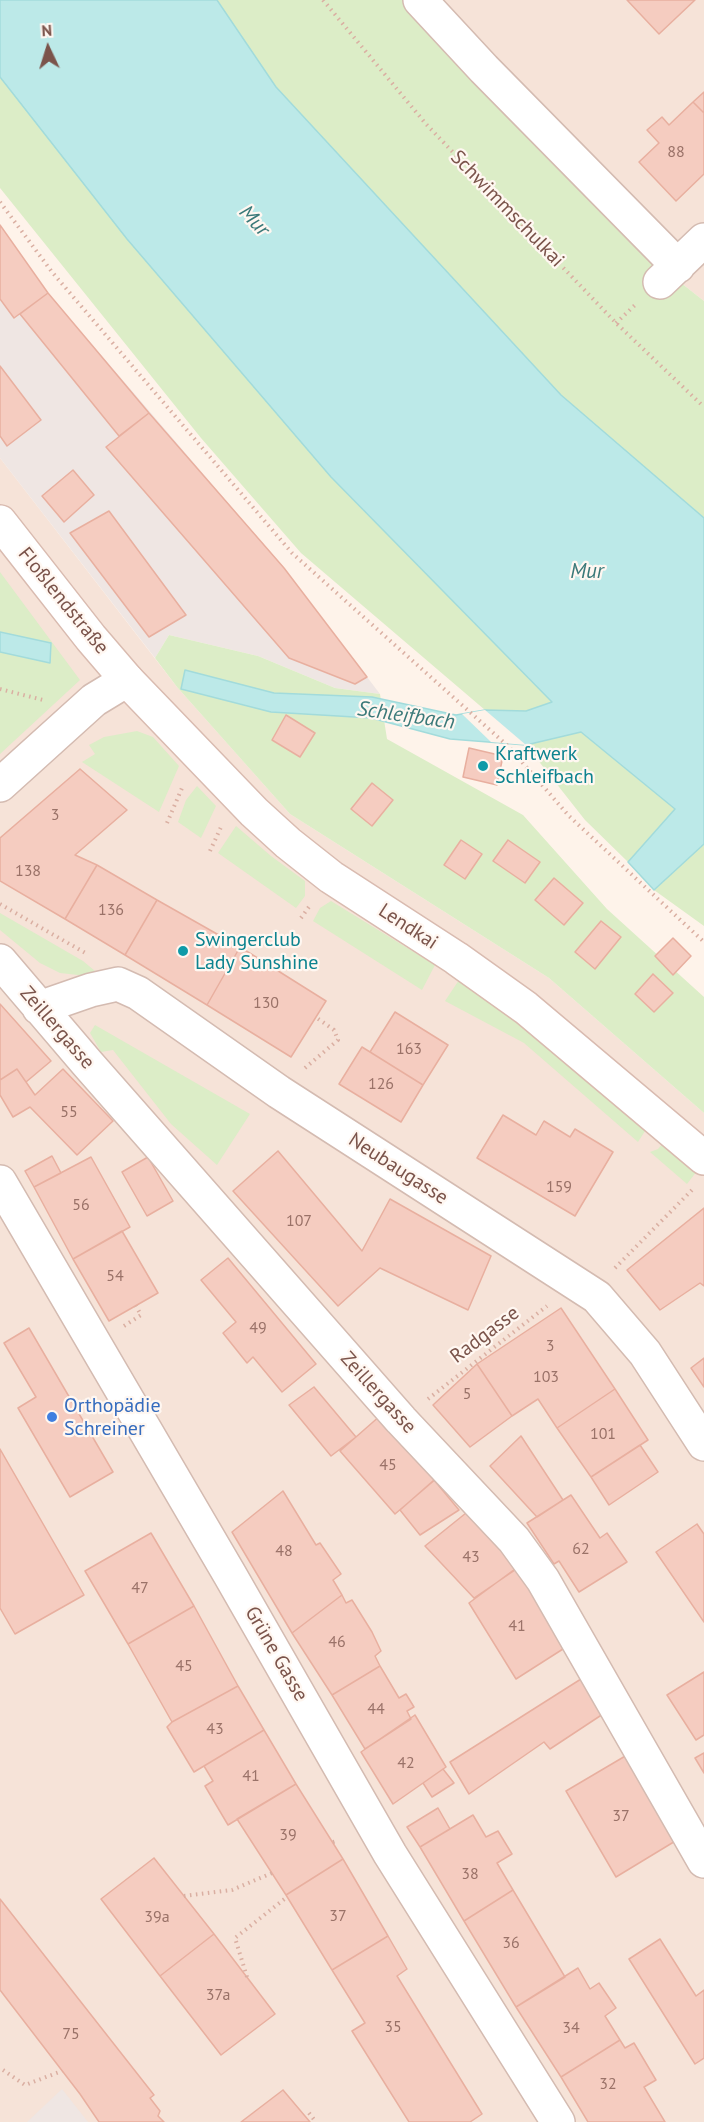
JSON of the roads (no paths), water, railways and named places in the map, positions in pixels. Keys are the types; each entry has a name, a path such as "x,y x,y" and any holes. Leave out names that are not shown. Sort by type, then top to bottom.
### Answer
{"street":[{"path":"420,0 669,274 704,240"},
{"name":"Floßlendstraße","path":"0,522 127,680"},
{"path":"0,785 94,700 127,680"},
{"name":"Lendkai","path":"127,680 236,795 288,843 331,877 456,958 526,1008 699,1172"},
{"name":"Zeillergasse","path":"0,961 401,1420 514,1540 543,1580 704,1861"},
{"name":"Neubaugasse","path":"39,1008 91,990 118,984 138,993 279,1092 597,1297 645,1353 704,1444"},
{"name":"Grüne Gasse","path":"0,1182 236,1585 390,1854 558,2122"}],"water":[{"name":"Mur","path":"0,0 217,0 276,87 561,395 704,518 704,844 654,890 628,862 675,809 581,732 526,745 450,739 371,718 271,712 181,689 185,670 274,693 372,697 456,715 485,710 526,711 552,702 331,477 127,239 0,77"},
{"path":"0,632 51,643 50,663 0,652"}],"place":[{"name":"Kraftwerk Schleifbach","path":"483,766"},
{"name":"Swingerclub Lady Sunshine","path":"183,951"},
{"name":"Orthopädie Schreiner","path":"52,1417"}],"water label":[{"name":"Schleifbach","path":"406,716"}]}
